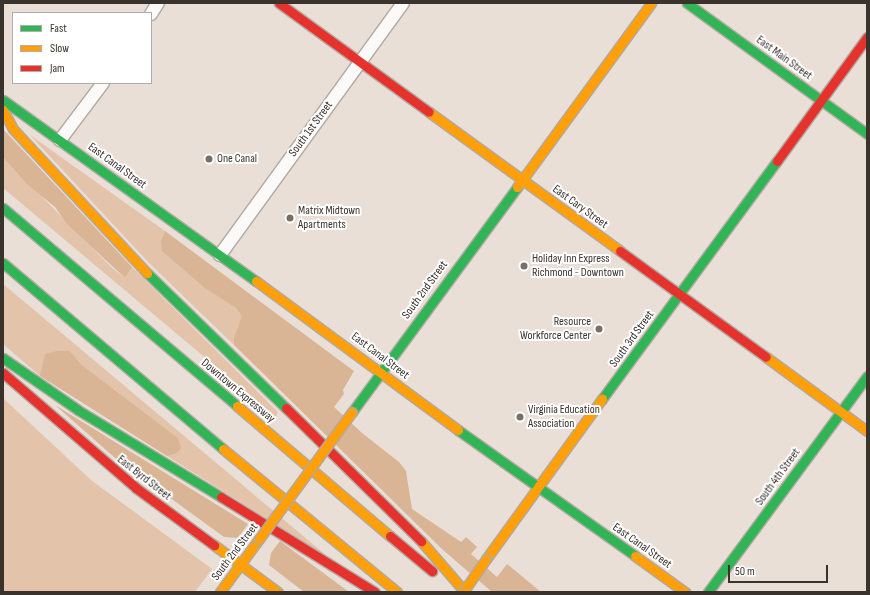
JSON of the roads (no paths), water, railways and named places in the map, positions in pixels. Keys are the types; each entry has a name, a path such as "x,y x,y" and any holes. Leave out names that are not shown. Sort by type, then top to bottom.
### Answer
{"main road":[{"name":"East Cary Street","path":"279,3 867,431"},
{"name":"South 2nd Street","path":"220,592 651,3"},
{"name":"East Main Street","path":"687,3 867,134"},
{"name":"South 3rd Street","path":"464,592 538,487 867,37"},
{"name":"East Canal Street","path":"3,100 220,255 538,487 685,592"},
{"path":"3,110 13,129 150,276 407,525 464,592"},
{"name":"Downtown Expressway","path":"3,208 457,592"},
{"path":"3,263 225,451 397,592"},
{"path":"3,358 84,414 375,592"},
{"name":"East Byrd Street","path":"3,373 112,469 278,592"},
{"name":"South 4th Street","path":"708,592 867,376"}],"street":[{"path":"152,12 158,3"},
{"name":"South 1st Street","path":"220,255 403,3"},
{"path":"60,140 102,84"}],"place":[{"name":"One Canal","path":"209,159"},
{"name":"Matrix Midtown Apartments","path":"290,218"},
{"name":"Holiday Inn Express Richmond - Downtown","path":"524,266"},
{"name":"Resource Workforce Center","path":"599,329"},
{"name":"Virginia Education Association","path":"520,417"}]}
